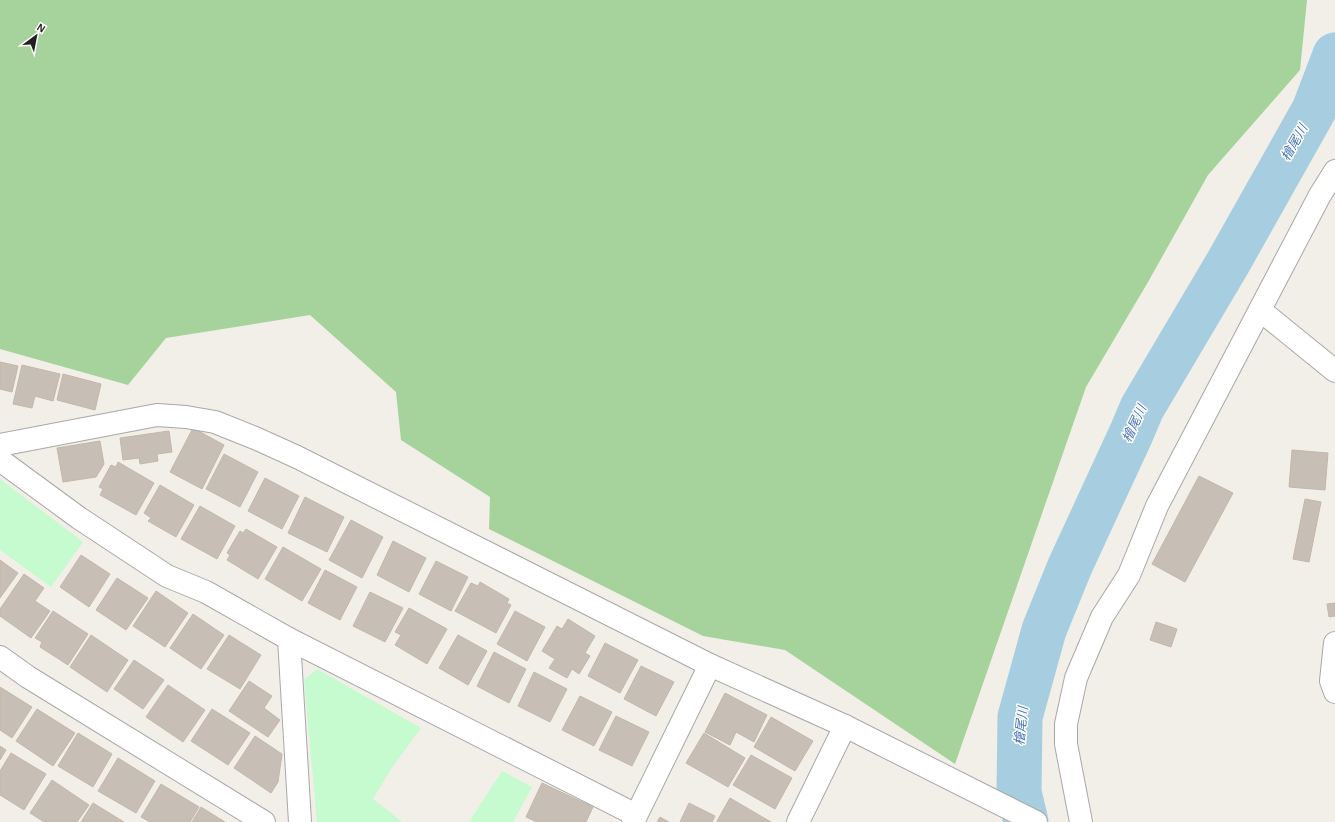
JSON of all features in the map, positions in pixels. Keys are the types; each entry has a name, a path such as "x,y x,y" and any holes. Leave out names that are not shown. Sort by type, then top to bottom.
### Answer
{"street":[{"path":"1081,822 1066,744 1066,724 1076,678 1102,617 1129,575 1157,506 1320,195 1335,171"},
{"path":"1260,310 1335,371"},
{"path":"0,445 157,415 186,417 215,422 297,457 710,665 845,726 999,812 1036,822"},
{"path":"0,460 79,518 167,576 206,592 289,639 634,819 710,665"},
{"path":"289,639 300,822"},
{"path":"1335,643 1331,681 1335,692"},
{"path":"0,657 28,677 264,822"},
{"path":"798,822 845,726"}],"green space":[{"path":"0,0 1307,0 1300,70 1208,175 1148,282 1086,387 955,764 785,650 703,636 489,529 490,497 401,440 396,392 310,315 166,338 128,385 0,349"},
{"path":"0,479 83,542 51,587 0,550"},
{"path":"317,669 421,728 391,769 373,799 402,822 317,822 304,680"},
{"path":"502,771 532,787 513,822 469,822"}],"building":[{"path":"0,362 18,366 12,392 0,389"},
{"path":"22,365 60,374 53,401 35,396 32,408 13,404"},
{"path":"63,374 101,384 95,410 57,400"},
{"path":"193,428 224,445 202,489 170,472"},
{"path":"169,431 172,452 157,454 158,461 140,464 139,458 123,460 120,438"},
{"path":"100,441 104,464 96,477 63,482 57,448"},
{"path":"1292,450 1328,453 1325,490 1289,487"},
{"path":"224,454 258,472 240,507 206,489"},
{"path":"118,462 154,483 136,515 100,495 103,489 99,487 111,465 116,467"},
{"path":"1199,476 1233,493 1185,582 1152,564"},
{"path":"265,478 299,496 282,529 248,511"},
{"path":"160,485 194,505 176,537 148,521 151,518 144,513"},
{"path":"305,497 344,517 327,552 288,533"},
{"path":"1305,499 1321,502 1309,562 1293,559"},
{"path":"200,506 235,526 217,559 181,539"},
{"path":"351,520 383,537 362,578 329,560"},
{"path":"246,529 277,547 258,579 227,560 230,555 227,553 240,531 243,533"},
{"path":"393,541 426,558 409,592 377,575"},
{"path":"283,547 321,569 302,601 265,579"},
{"path":"81,555 110,574 89,607 60,587"},
{"path":"0,560 18,573 0,598"},
{"path":"436,561 468,577 451,611 419,594"},
{"path":"325,570 357,587 340,620 308,603"},
{"path":"24,574 44,588 35,601 50,611 31,638 0,616 0,609"},
{"path":"117,578 148,598 126,630 96,610"},
{"path":"480,582 509,599 507,603 511,605 496,633 455,611 471,583 478,586"},
{"path":"156,591 188,613 165,647 133,626"},
{"path":"370,592 403,608 385,642 353,626"},
{"path":"1335,603 1335,616 1329,617 1327,604"},
{"path":"409,608 447,629 427,664 395,645 401,635 395,632"},
{"path":"53,611 88,634 68,665 40,647 42,642 35,638"},
{"path":"515,611 545,627 527,661 497,644"},
{"path":"193,614 224,635 201,669 170,648"},
{"path":"568,619 595,636 585,653 590,656 579,674 572,669 567,678 549,668 555,659 542,651 557,626 562,629"},
{"path":"1156,622 1177,629 1171,647 1150,640"},
{"path":"91,635 128,660 107,692 70,667"},
{"path":"229,635 261,655 240,689 207,669"},
{"path":"458,635 487,651 468,685 439,668"},
{"path":"605,643 638,660 620,693 588,676"},
{"path":"494,652 526,669 509,703 477,686"},
{"path":"134,660 164,680 143,709 114,689"},
{"path":"641,666 674,682 656,716 624,699"},
{"path":"534,672 567,689 550,722 518,706"},
{"path":"249,681 272,696 264,708 280,720 268,737 229,711"},
{"path":"168,685 205,710 183,742 146,717"},
{"path":"0,687 32,707 12,738 0,730"},
{"path":"725,693 767,715 754,742 736,732 730,745 705,732"},
{"path":"580,696 612,712 594,746 562,730"},
{"path":"37,709 75,733 53,766 16,741"},
{"path":"212,709 250,733 228,765 191,741"},
{"path":"616,716 649,732 632,766 599,750"},
{"path":"771,717 813,741 795,771 754,747"},
{"path":"78,733 112,754 93,787 58,766"},
{"path":"704,733 745,758 728,787 686,763"},
{"path":"255,736 282,754 278,782 271,793 234,768"},
{"path":"0,746 6,750 0,760"},
{"path":"11,753 46,774 24,810 0,795 0,771"},
{"path":"751,755 792,778 775,809 733,785"},
{"path":"118,758 155,781 136,813 98,791"},
{"path":"52,780 89,805 77,822 44,822 30,813"},
{"path":"542,783 593,807 586,822 537,822 526,817"},
{"path":"161,784 199,807 190,822 150,822 141,817"},
{"path":"730,798 771,822 718,822 717,821"},
{"path":"93,803 124,822 81,822"},
{"path":"689,803 715,816 712,822 680,822"},
{"path":"201,807 225,822 192,822"},
{"path":"660,817 669,822 657,822"}],"waterway":[{"name":"檜尾川","path":"1026,822 1019,792 1020,717 1044,630 1070,566 1142,408 1229,261 1314,110 1335,55"}]}
